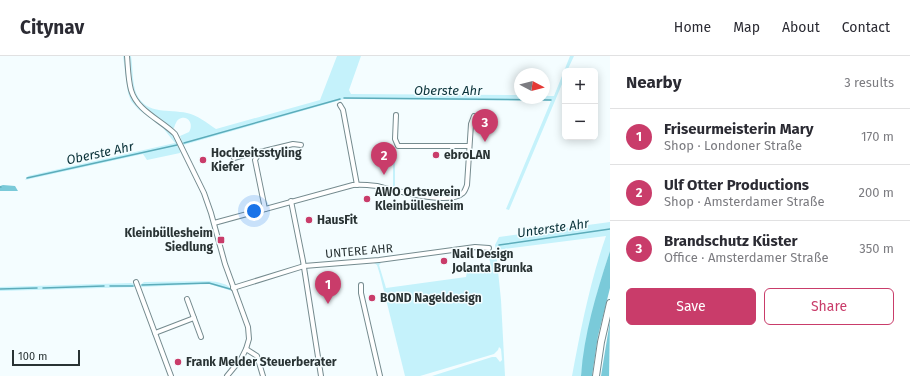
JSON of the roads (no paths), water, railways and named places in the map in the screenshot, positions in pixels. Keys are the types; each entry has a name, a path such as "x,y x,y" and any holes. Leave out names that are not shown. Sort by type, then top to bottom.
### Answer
{"main road":[{"path":"596,376 601,342 610,303"}],"street":[{"path":"127,56 130,85 134,97 140,106 167,127 177,137 204,194 214,223 222,256 248,327 249,339 246,349 241,359 227,376"},
{"path":"340,105 343,110 357,185"},
{"path":"396,116 396,139 398,146 470,146"},
{"path":"214,223 291,201 357,185 376,186 424,196 449,197 459,195 464,192 467,185 471,124 474,116"},
{"path":"265,209 255,160 257,156 260,152 292,144 301,145"},
{"path":"234,158 248,154 257,156"},
{"path":"291,201 304,266 321,376"},
{"name":"UNTERE AHR","path":"233,288 304,266 379,260 475,247 490,248"},
{"path":"136,282 171,376"},
{"path":"361,285 361,292 380,376"},
{"path":"188,299 201,337"},
{"path":"155,333 194,318"},
{"path":"246,349 257,358 263,376"}],"waterway":[{"name":"Oberste Ahr","path":"344,98 551,100"},
{"name":"Oberste Ahr","path":"184,143 340,99"},
{"name":"Oberste Ahr","path":"27,178 177,145"},
{"name":"Unterste Ahr","path":"499,245 610,229"},
{"name":"Unterste Ahr","path":"142,285 209,283 230,289"},
{"name":"Unterste Ahr","path":"43,288 104,286"},
{"name":"Unterste Ahr","path":"110,286 133,286"},
{"name":"Unterste Ahr","path":"0,289 37,288"}],"place":[{"name":"Brandschutz Küster","path":"485,142"},
{"name":"ebroLAN","path":"436,155"},
{"name":"Hochzeitsstyling Kiefer","path":"203,160"},
{"name":"Ulf Otter Productions","path":"384,175"},
{"name":"AWO Ortsverein Kleinbüllesheim","path":"367,199"},
{"name":"HausFit","path":"309,220"},
{"name":"Kleinbüllesheim Siedlung","path":"221,240"},
{"name":"Nail Design Jolanta Brunka","path":"444,261"},
{"name":"BOND Nageldesign","path":"372,298"},
{"name":"Friseurmeisterin Mary","path":"328,304"},
{"name":"Frank Melder Steuerberater","path":"178,362"}]}
